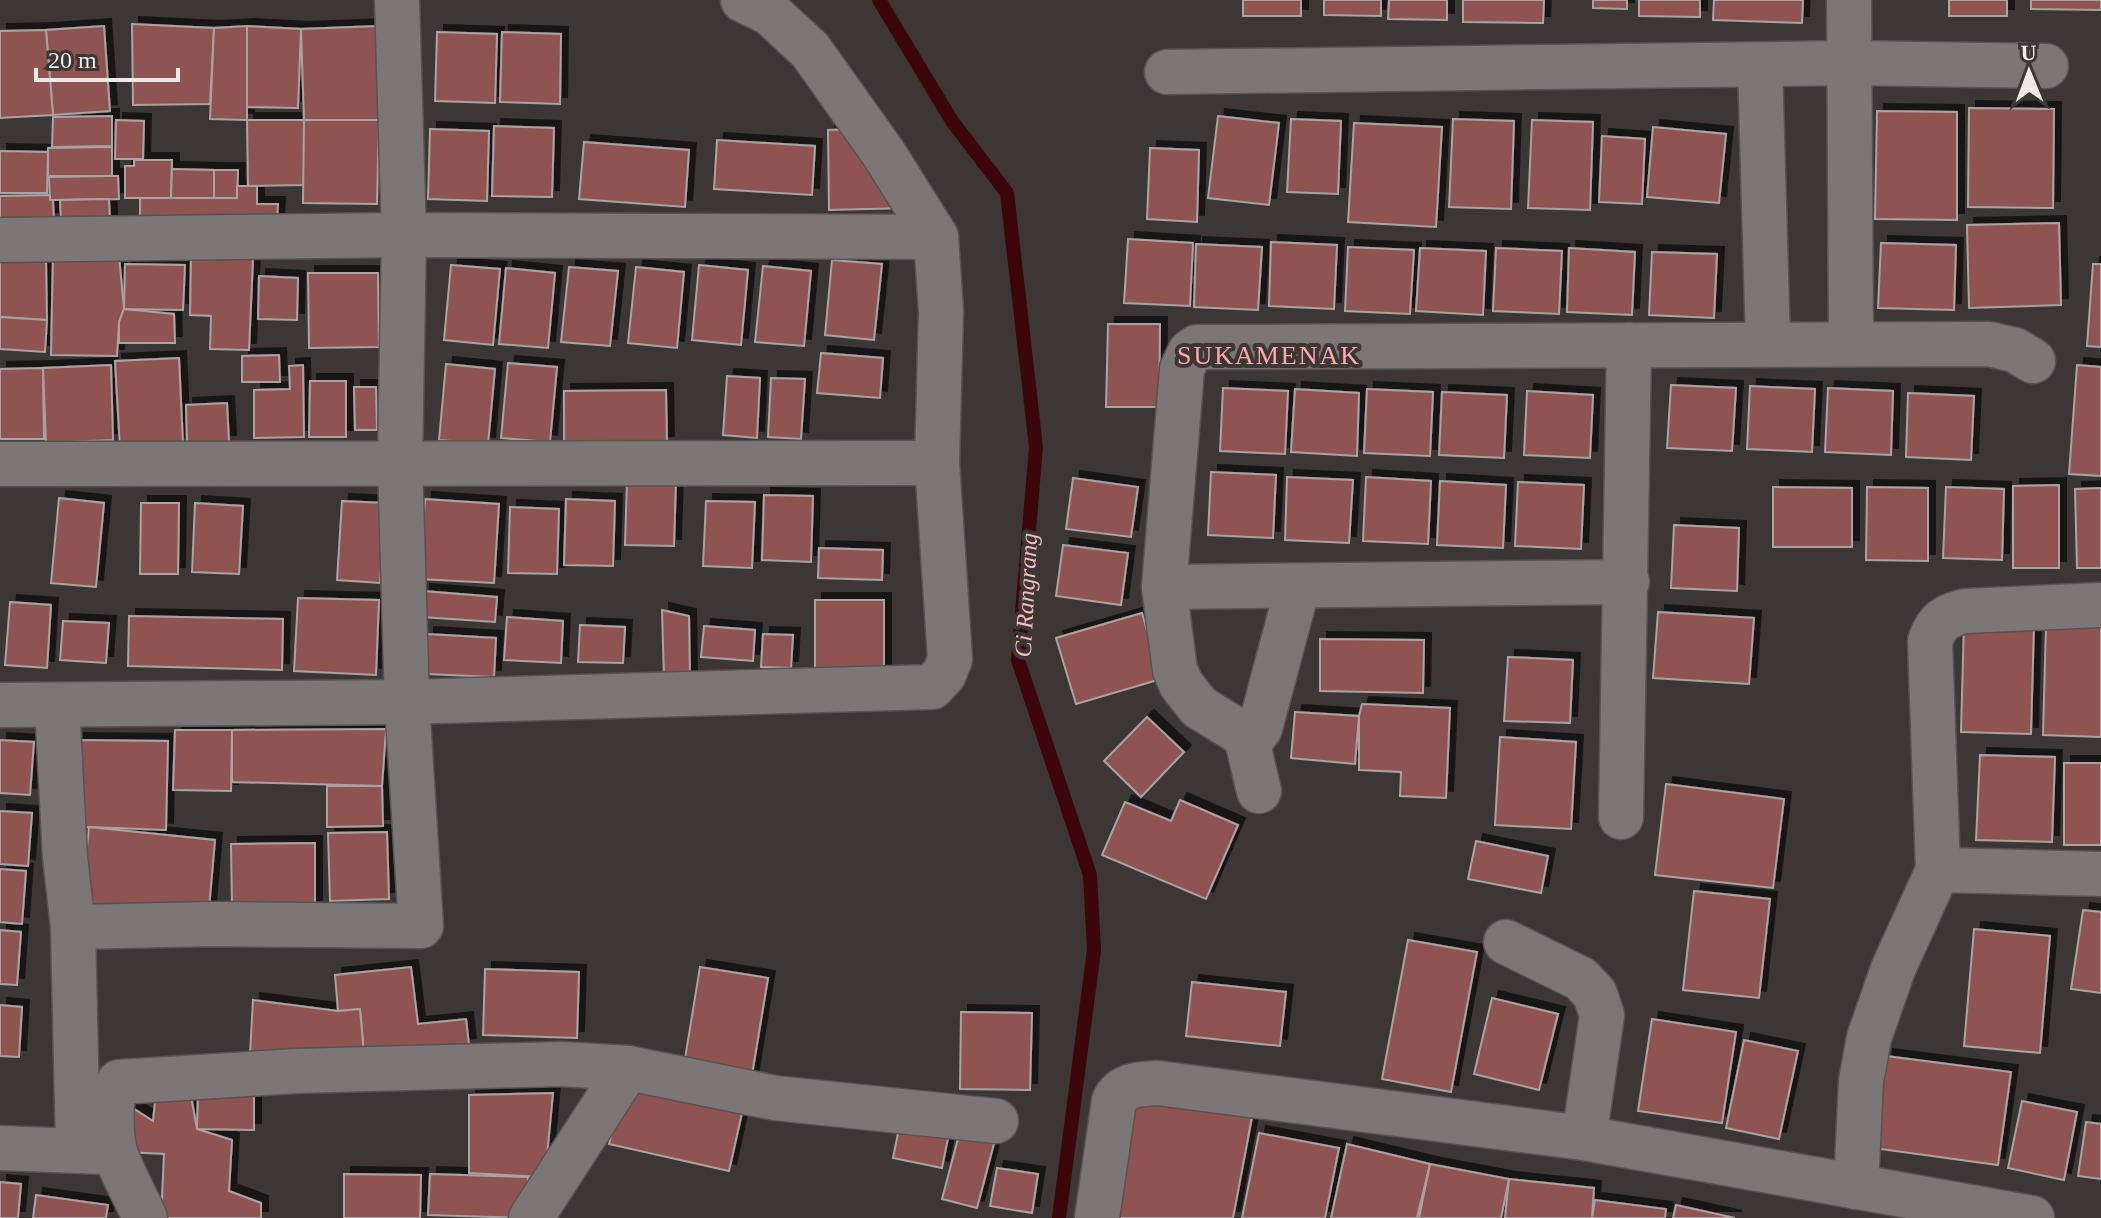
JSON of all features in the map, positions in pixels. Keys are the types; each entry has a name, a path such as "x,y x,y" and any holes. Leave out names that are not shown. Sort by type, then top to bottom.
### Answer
{"street":[{"path":"73,927 213,924 421,926 407,702 400,462 404,235 397,0"},
{"path":"0,705 407,702 932,687 944,674 950,659 937,463 941,311 936,237 884,154 810,50 770,13 743,0"},
{"path":"1849,0 1851,343"},
{"path":"1167,72 1849,63 2046,66"},
{"path":"1760,65 1768,344"},
{"path":"0,240 404,235 936,237"},
{"path":"1298,586 1260,728 1255,735 1246,736 1199,707 1181,684 1175,670 1164,587 1182,369 1190,352 1197,347 1989,344 2015,350 2033,361"},
{"path":"1621,817 1629,345"},
{"path":"0,464 937,463"},
{"path":"1164,587 1627,582"},
{"path":"1856,1187 1861,1081 1869,1038 1893,969 1938,870 1930,641 1935,629 1949,615 1965,611 2101,605"},
{"path":"57,705 65,857 96,1151 145,1218"},
{"path":"1246,736 1259,791"},
{"path":"1938,870 2101,874"},
{"path":"1506,942 1581,979 1595,994 1602,1015 1584,1138"},
{"path":"96,1151 112,1102 113,1089 119,1082 361,1069 561,1064 628,1068 775,1098 996,1121"},
{"path":"531,1218 628,1068"},
{"path":"1097,1218 1114,1101 1121,1090 1138,1084 1157,1083 1584,1138 2032,1218"},
{"path":"0,1148 96,1151"}],"building":[{"path":"1243,0 1301,0 1301,16 1243,16"},
{"path":"1324,0 1381,0 1381,16 1324,15"},
{"path":"1389,0 1447,0 1447,20 1388,19"},
{"path":"1463,0 1544,0 1543,23 1463,22"},
{"path":"1593,0 1627,0 1627,9 1593,8"},
{"path":"1639,0 1700,0 1700,17 1639,16"},
{"path":"1714,0 1803,0 1802,23 1713,20"},
{"path":"1949,0 2007,0 2007,16 1949,16"},
{"path":"2031,0 2101,0 2101,10 2031,9"},
{"path":"132,24 214,28 210,104 133,105"},
{"path":"104,26 110,111 53,115 46,30"},
{"path":"247,26 247,120 210,119 214,28"},
{"path":"247,26 301,29 298,108 247,107"},
{"path":"378,26 379,120 304,120 301,29"},
{"path":"46,30 53,115 0,118 0,31"},
{"path":"437,32 497,34 495,103 435,101"},
{"path":"502,32 561,34 560,104 500,102"},
{"path":"1969,108 2054,109 2053,208 1968,207"},
{"path":"1877,111 1957,112 1957,220 1875,219"},
{"path":"112,116 112,146 52,147 53,117"},
{"path":"1218,116 1279,123 1269,205 1208,198"},
{"path":"1291,119 1341,121 1338,194 1287,192"},
{"path":"1453,119 1514,121 1511,209 1449,207"},
{"path":"116,120 144,121 143,159 115,159"},
{"path":"247,120 304,120 305,185 248,186"},
{"path":"304,120 379,120 377,204 303,203"},
{"path":"1532,120 1593,122 1590,210 1528,208"},
{"path":"1354,123 1442,127 1436,227 1348,222"},
{"path":"494,126 554,128 552,197 492,196"},
{"path":"1653,127 1726,134 1719,203 1647,197"},
{"path":"430,129 489,131 487,201 428,199"},
{"path":"856,129 907,208 829,210 828,130"},
{"path":"1602,136 1645,139 1642,204 1599,202"},
{"path":"717,140 815,146 812,195 714,189"},
{"path":"584,142 689,150 685,207 579,199"},
{"path":"112,147 112,176 48,176 48,148"},
{"path":"1150,148 1199,150 1197,222 1147,219"},
{"path":"0,151 48,152 47,193 0,193"},
{"path":"134,160 172,160 171,198 125,198 125,166 134,166"},
{"path":"172,169 214,170 214,198 171,198"},
{"path":"214,170 238,170 237,198 214,198"},
{"path":"118,176 119,199 50,200 49,177"},
{"path":"237,186 257,186 257,204 278,204 277,221 140,217 140,198 237,198"},
{"path":"50,195 54,219 0,220 0,196"},
{"path":"109,199 110,221 61,221 60,200"},
{"path":"2059,223 2061,305 1969,308 1967,225"},
{"path":"1128,239 1193,243 1190,306 1124,303"},
{"path":"1271,242 1337,245 1334,309 1269,306"},
{"path":"1881,243 1956,245 1954,310 1878,308"},
{"path":"1196,244 1262,247 1258,310 1194,307"},
{"path":"1348,247 1414,250 1410,314 1345,311"},
{"path":"1420,248 1486,251 1483,315 1416,311"},
{"path":"1496,248 1562,251 1559,314 1493,311"},
{"path":"1569,248 1635,252 1632,315 1567,312"},
{"path":"1652,252 1717,254 1714,318 1649,315"},
{"path":"53,255 119,256 124,309 119,322 117,356 51,355"},
{"path":"191,257 253,259 249,350 210,349 211,316 190,315"},
{"path":"0,259 46,260 47,320 0,317"},
{"path":"832,260 882,264 874,340 825,335"},
{"path":"125,264 185,265 183,310 124,309"},
{"path":"2093,264 2101,264 2101,347 2087,346"},
{"path":"451,265 500,269 493,345 444,340"},
{"path":"699,265 748,270 741,345 692,340"},
{"path":"763,266 811,271 804,346 755,342"},
{"path":"569,267 618,271 610,346 561,342"},
{"path":"636,267 684,272 677,348 628,343"},
{"path":"506,268 555,273 548,348 499,344"},
{"path":"308,273 378,273 379,347 309,348"},
{"path":"259,276 298,278 297,320 258,319"},
{"path":"124,309 174,314 175,343 119,343 119,322"},
{"path":"0,317 47,320 45,352 0,349"},
{"path":"1108,324 1160,324 1159,407 1106,407"},
{"path":"821,353 883,358 880,398 817,393"},
{"path":"279,355 280,382 242,382 242,356"},
{"path":"179,358 183,444 120,448 115,361"},
{"path":"508,363 557,367 550,442 501,438"},
{"path":"446,364 495,369 488,444 439,440"},
{"path":"111,365 113,440 46,443 43,368"},
{"path":"303,365 304,437 254,438 254,390 290,389 289,366"},
{"path":"2077,365 2101,367 2101,476 2069,474"},
{"path":"43,368 44,439 0,439 0,369"},
{"path":"727,376 760,378 757,438 723,435"},
{"path":"771,378 805,379 801,439 768,437"},
{"path":"310,381 346,381 346,437 309,437"},
{"path":"1671,385 1736,388 1732,451 1667,448"},
{"path":"1750,386 1815,389 1812,452 1747,449"},
{"path":"354,387 376,387 377,430 355,430"},
{"path":"1223,388 1288,391 1285,454 1220,451"},
{"path":"1828,388 1893,391 1891,455 1825,452"},
{"path":"1295,389 1359,393 1357,456 1291,452"},
{"path":"1367,389 1433,392 1430,456 1364,453"},
{"path":"666,390 667,443 564,444 564,391"},
{"path":"1527,391 1593,395 1590,458 1524,455"},
{"path":"1442,392 1507,395 1504,458 1439,455"},
{"path":"1908,393 1974,396 1971,460 1906,457"},
{"path":"227,403 229,442 187,443 186,405"},
{"path":"1211,472 1276,475 1273,538 1208,535"},
{"path":"1287,477 1353,480 1349,543 1285,540"},
{"path":"1366,477 1431,481 1428,544 1363,541"},
{"path":"1073,478 1138,487 1131,537 1066,529"},
{"path":"627,479 676,481 674,546 625,545"},
{"path":"1440,481 1506,485 1503,548 1437,545"},
{"path":"1518,482 1584,485 1581,549 1515,546"},
{"path":"2059,485 2059,568 2013,568 2013,486"},
{"path":"1773,487 1852,488 1852,547 1773,547"},
{"path":"1867,487 1928,488 1928,561 1866,560"},
{"path":"1946,487 2004,489 2002,560 1943,558"},
{"path":"2101,488 2101,568 2077,568 2075,489"},
{"path":"764,495 813,496 811,562 762,560"},
{"path":"59,498 104,503 96,587 51,583"},
{"path":"425,499 499,504 494,583 419,579"},
{"path":"566,499 615,501 613,566 564,565"},
{"path":"342,501 385,503 380,583 337,580"},
{"path":"706,501 755,502 752,568 703,566"},
{"path":"141,503 179,503 178,574 140,574"},
{"path":"195,503 243,506 239,574 192,572"},
{"path":"510,507 559,509 557,574 508,573"},
{"path":"1674,525 1739,528 1737,591 1671,588"},
{"path":"1063,545 1128,553 1121,605 1056,596"},
{"path":"819,548 883,550 882,580 818,578"},
{"path":"423,591 497,597 495,622 422,617"},
{"path":"298,598 379,600 376,675 294,671"},
{"path":"815,600 884,600 884,671 815,669"},
{"path":"10,602 51,605 47,668 5,665"},
{"path":"662,610 689,616 690,678 664,678"},
{"path":"1658,612 1754,618 1749,684 1653,678"},
{"path":"1142,613 1161,679 1076,704 1056,638"},
{"path":"129,616 283,619 282,670 128,666"},
{"path":"507,617 563,621 561,663 504,660"},
{"path":"63,621 109,623 106,663 60,660"},
{"path":"1964,622 2034,623 2031,734 1961,732"},
{"path":"580,625 625,627 623,663 578,662"},
{"path":"2046,625 2101,627 2101,737 2043,735"},
{"path":"704,626 755,630 753,661 701,657"},
{"path":"427,634 496,638 494,677 426,674"},
{"path":"763,634 793,635 791,668 761,667"},
{"path":"1320,639 1424,640 1423,693 1320,691"},
{"path":"1508,657 1573,660 1570,723 1504,721"},
{"path":"1362,704 1450,708 1446,798 1400,796 1401,772 1359,770 1359,716"},
{"path":"1295,712 1359,716 1355,764 1291,758"},
{"path":"1147,717 1184,752 1141,797 1104,761"},
{"path":"386,729 382,786 232,782 232,730"},
{"path":"175,730 232,730 231,791 173,790"},
{"path":"1500,737 1576,742 1571,829 1495,825"},
{"path":"0,740 34,742 30,795 0,793"},
{"path":"77,740 168,741 166,830 75,829"},
{"path":"1980,755 2055,757 2052,842 1976,840"},
{"path":"2064,763 2101,763 2101,845 2064,845"},
{"path":"1666,784 1784,799 1773,888 1655,875"},
{"path":"327,786 382,786 383,826 327,827"},
{"path":"1180,800 1238,825 1206,899 1102,855 1125,802 1171,821"},
{"path":"0,811 32,813 28,866 0,864"},
{"path":"89,827 215,840 208,920 81,907"},
{"path":"387,832 389,899 330,901 328,833"},
{"path":"1476,841 1548,856 1541,893 1468,879"},
{"path":"315,843 315,907 232,908 231,844"},
{"path":"0,869 26,871 22,924 0,922"},
{"path":"1694,891 1770,899 1759,998 1683,990"},
{"path":"2083,910 2101,912 2101,993 2071,989"},
{"path":"1974,929 2050,936 2040,1053 1964,1046"},
{"path":"0,930 21,932 17,985 0,984"},
{"path":"1408,940 1477,952 1451,1092 1382,1079"},
{"path":"411,967 418,1024 466,1019 469,1045 364,1055 360,1009 338,1011 335,975"},
{"path":"700,967 768,978 750,1087 682,1077"},
{"path":"485,969 579,972 577,1038 483,1035"},
{"path":"1192,982 1286,992 1280,1046 1186,1036"},
{"path":"1492,998 1558,1014 1539,1090 1474,1074"},
{"path":"253,1000 338,1011 360,1009 364,1055 250,1054"},
{"path":"0,1005 22,1007 19,1057 0,1056"},
{"path":"961,1012 1032,1013 1030,1090 960,1089"},
{"path":"1652,1019 1736,1032 1722,1123 1638,1111"},
{"path":"1744,1040 1798,1051 1779,1139 1726,1128"},
{"path":"1886,1056 2011,1072 1998,1165 1873,1148"},
{"path":"625,1078 744,1104 729,1171 609,1144"},
{"path":"198,1091 254,1093 254,1130 197,1129"},
{"path":"156,1092 191,1096 197,1129 232,1140 229,1191 261,1203 261,1218 161,1218 164,1154 126,1152 128,1105 153,1121"},
{"path":"553,1093 545,1177 469,1173 469,1095"},
{"path":"1137,1096 1252,1117 1233,1218 1114,1218"},
{"path":"2022,1101 2077,1112 2064,1180 2008,1168"},
{"path":"902,1113 951,1123 942,1168 893,1158"},
{"path":"2086,1122 2101,1124 2101,1179 2078,1176"},
{"path":"961,1127 996,1136 977,1208 942,1199"},
{"path":"1259,1133 1339,1148 1325,1218 1242,1218"},
{"path":"1347,1144 1430,1164 1417,1218 1331,1218"},
{"path":"1430,1164 1509,1179 1501,1218 1419,1218"},
{"path":"997,1168 1038,1174 1032,1213 990,1206"},
{"path":"344,1174 421,1175 420,1218 344,1218"},
{"path":"430,1174 528,1177 527,1218 428,1215"},
{"path":"1509,1179 1594,1188 1592,1218 1505,1218"},
{"path":"0,1182 21,1184 18,1218 0,1218"},
{"path":"36,1195 108,1205 106,1218 33,1218"},
{"path":"1595,1200 1666,1209 1665,1218 1592,1218"},
{"path":"1676,1205 1735,1218 1673,1218"}],"waterway":[{"name":"Ci Rangrang","path":"879,0 952,121 1007,193 1036,447 1018,660 1090,875 1094,950 1059,1218"}],"district":[{"name":"SUKAMENAK","path":"1269,355"}]}
